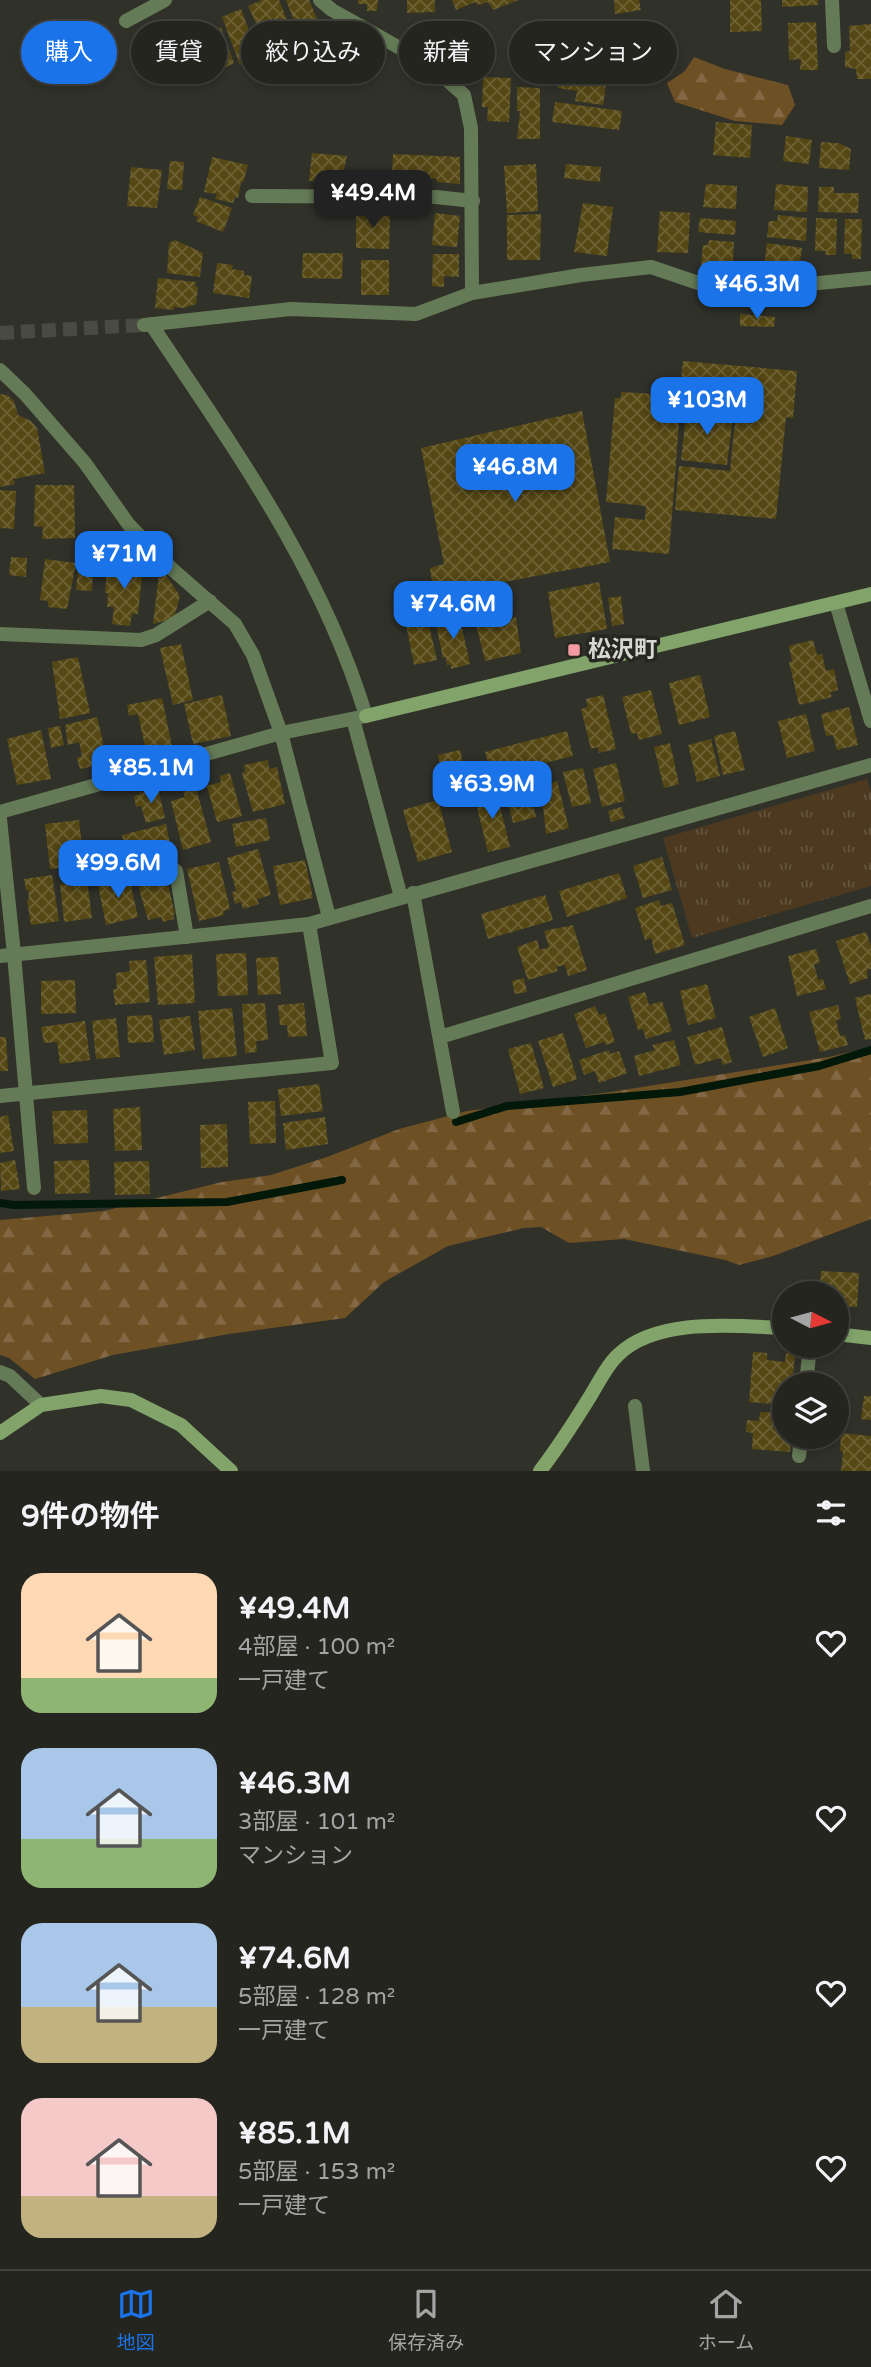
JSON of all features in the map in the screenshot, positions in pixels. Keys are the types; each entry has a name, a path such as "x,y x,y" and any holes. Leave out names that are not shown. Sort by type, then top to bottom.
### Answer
{"main road":[{"path":"359,718 871,594"},
{"path":"540,1471 618,1355 661,1332 689,1327 772,1328"},
{"path":"849,1336 871,1339"},
{"path":"0,1433 41,1405 102,1396 131,1400 181,1425 231,1471"}],"street":[{"path":"126,21 166,0"},
{"path":"320,0 332,10 438,72 464,95 471,128 472,293"},
{"path":"832,0 834,46"},
{"path":"252,196 436,197 473,201"},
{"path":"453,1112 440,1037 407,895 359,718 353,673 324,602 281,522 147,324 291,309 415,314 472,293 581,275 652,267 725,292 871,278"},
{"path":"0,370 25,394 85,463 129,525 172,569 235,624 253,655 281,733 329,918"},
{"path":"0,634 141,640 156,635 210,601"},
{"path":"836,603 871,722"},
{"path":"0,812 281,733 359,718"},
{"path":"7,955 309,923 871,765"},
{"path":"0,819 7,955 27,1094 34,1188"},
{"path":"176,871 187,937"},
{"path":"440,1037 871,906"},
{"path":"0,1096 332,1063 309,923"},
{"path":"0,1372 10,1376 41,1405"},
{"path":"635,1406 643,1471"},
{"path":"799,1456 800,1449"}],"green space":[{"path":"694,57 725,69 788,85 795,105 782,125 735,121 675,102 667,84 677,84 677,76 685,71"},
{"path":"867,779 871,792 871,886 692,938 663,838"},
{"path":"871,1047 871,1219 773,1256 739,1265 624,1239 569,1243 541,1227 524,1228 448,1246 384,1282 345,1318 229,1334 113,1355 35,1379 9,1358 0,1355 0,1220 104,1211 222,1182 271,1175 399,1129 467,1111 611,1092 829,1057"}],"building":[{"path":"262,0 279,0 288,21 255,21 248,6"},
{"path":"286,0 309,0 318,21 294,21"},
{"path":"358,0 378,0 377,11 367,11 367,4 358,4"},
{"path":"407,0 435,0 435,12 407,13"},
{"path":"452,0 519,0 493,10 488,2 478,5 475,2 456,10"},
{"path":"614,0 639,0 641,10 615,14"},
{"path":"730,0 761,0 762,31 730,32"},
{"path":"782,0 818,0 818,5 782,7"},
{"path":"241,9 245,21 241,21 241,65 227,30 227,21 224,21 222,17"},
{"path":"816,22 818,70 800,70 801,59 789,60 788,23"},
{"path":"871,24 871,79 857,79 856,69 845,67 845,52 850,51 849,26"},
{"path":"227,44 234,63 227,66"},
{"path":"495,77 509,78 509,122 487,121 488,107 482,107 483,84 495,84"},
{"path":"558,84 606,84 603,105 575,101 577,91 558,88"},
{"path":"517,87 540,88 540,139 517,139 520,111 517,111"},
{"path":"555,102 622,111 619,130 552,122"},
{"path":"716,122 752,125 750,158 713,155"},
{"path":"786,136 812,140 809,164 783,161"},
{"path":"821,142 838,143 851,149 849,170 819,168"},
{"path":"312,153 347,156 343,174 335,173 334,183 309,181"},
{"path":"393,154 460,157 460,184 437,182 437,179 425,178 425,174 411,174 411,177 392,176"},
{"path":"212,157 248,165 238,198 235,197 233,203 215,199 217,194 204,192"},
{"path":"170,161 184,162 182,190 167,189"},
{"path":"536,164 538,211 507,213 504,166"},
{"path":"566,164 601,167 600,182 564,178"},
{"path":"131,167 162,170 157,208 127,206"},
{"path":"706,184 737,186 736,209 703,207"},
{"path":"776,184 808,187 807,212 774,210"},
{"path":"819,187 834,187 834,193 859,193 858,213 818,212"},
{"path":"200,197 232,208 223,232 196,221 198,217 193,215"},
{"path":"583,203 613,207 607,256 574,252"},
{"path":"356,211 390,212 389,249 356,248"},
{"path":"660,211 690,213 688,253 657,252"},
{"path":"435,213 460,216 457,247 432,245"},
{"path":"541,214 540,260 507,260 507,215"},
{"path":"778,215 807,218 806,241 767,237 769,221 777,221"},
{"path":"700,218 736,221 735,235 698,232"},
{"path":"816,218 837,219 836,255 815,251"},
{"path":"845,219 862,219 861,259 852,259 852,254 844,254"},
{"path":"175,240 203,253 200,277 167,273 169,243"},
{"path":"709,240 734,242 732,273 719,272 719,267 701,266 703,245 708,245"},
{"path":"767,243 802,248 799,269 789,268 788,272 764,268"},
{"path":"303,253 343,253 342,279 302,278"},
{"path":"433,254 459,254 459,277 444,276 444,287 432,286"},
{"path":"361,260 389,260 389,295 361,295"},
{"path":"217,263 233,265 232,269 252,276 249,298 213,293"},
{"path":"158,278 196,282 196,304 184,308 174,307 174,310 155,308"},
{"path":"740,314 775,317 774,327 740,326"},
{"path":"683,361 797,371 793,418 786,417 776,519 675,510 679,466 730,471 736,411 678,405"},
{"path":"621,392 657,394 656,407 680,410 669,554 612,549 615,517 645,520 646,506 606,502 615,398 621,398"},
{"path":"0,394 7,395 14,401 18,415 31,421 37,428 45,473 13,479 15,484 0,487"},
{"path":"687,409 733,415 727,465 681,460"},
{"path":"582,411 610,562 434,595 430,568 444,564 421,448"},
{"path":"35,485 74,485 75,538 42,539 43,527 34,526"},
{"path":"0,490 16,491 14,529 0,528"},
{"path":"11,557 27,558 26,577 9,575"},
{"path":"45,559 76,563 67,609 48,607 48,601 40,600"},
{"path":"108,562 143,565 138,614 132,614 130,626 112,624 114,607 107,607 108,593 105,593"},
{"path":"160,566 180,596 174,618 153,624"},
{"path":"78,569 93,571 92,591 76,590"},
{"path":"599,582 607,629 555,638 548,592"},
{"path":"621,596 624,624 612,626 608,598"},
{"path":"509,603 512,618 516,617 521,653 485,661 473,612"},
{"path":"459,614 470,664 451,669 450,664 447,666 446,657 443,658 435,619"},
{"path":"428,621 437,660 414,665 406,625"},
{"path":"813,640 817,655 822,654 826,671 834,669 838,690 830,692 832,697 799,705 789,662 792,661 789,646"},
{"path":"181,644 193,700 173,705 160,648"},
{"path":"78,657 90,713 60,719 52,662"},
{"path":"700,675 710,717 679,725 669,683"},
{"path":"651,690 662,734 639,740 637,733 631,734 622,697"},
{"path":"222,695 231,736 193,744 184,704"},
{"path":"603,695 616,749 599,753 598,747 591,749 581,709 588,707 586,699"},
{"path":"162,698 172,746 146,751 138,714 129,716 127,705"},
{"path":"849,707 858,745 837,750 833,735 826,736 821,714"},
{"path":"806,714 815,751 787,758 778,721"},
{"path":"97,717 108,763 80,769 77,758 82,756 79,742 68,745 65,725"},
{"path":"60,726 64,745 51,748 48,728"},
{"path":"41,730 51,779 17,785 7,739"},
{"path":"567,731 573,756 492,776 485,752"},
{"path":"735,731 745,770 723,775 714,736"},
{"path":"711,739 720,776 697,782 688,745"},
{"path":"670,743 679,784 664,788 654,747"},
{"path":"460,750 468,785 446,790 438,755"},
{"path":"268,760 269,769 277,767 285,804 253,812 242,773 245,772 244,765"},
{"path":"616,763 625,801 602,807 593,769"},
{"path":"583,768 591,803 572,807 563,772"},
{"path":"230,773 242,816 217,822 207,786 221,782 220,776"},
{"path":"527,780 536,817 513,823 504,786"},
{"path":"557,781 569,828 546,834 541,787"},
{"path":"158,788 165,818 146,823 141,806 136,807 134,796"},
{"path":"196,788 211,842 183,850 171,801 185,797 183,791"},
{"path":"496,790 510,847 488,852 474,795"},
{"path":"438,800 452,852 418,862 403,810"},
{"path":"621,807 625,818 611,822 608,811"},
{"path":"266,818 270,840 236,847 232,824"},
{"path":"79,820 84,865 50,869 45,824"},
{"path":"166,824 172,854 129,864 122,835"},
{"path":"258,849 271,895 257,899 259,904 243,909 241,902 235,904 232,892 236,891 227,858"},
{"path":"662,857 672,890 643,898 633,866"},
{"path":"305,860 313,898 280,905 273,866"},
{"path":"219,862 230,909 223,911 224,915 199,921 187,869"},
{"path":"154,866 155,870 164,868 175,914 174,919 163,922 161,917 148,920 134,871"},
{"path":"128,873 138,917 106,925 98,885 120,880 119,875"},
{"path":"619,873 627,898 567,917 559,891"},
{"path":"52,875 59,921 31,925 28,890 24,879"},
{"path":"87,880 92,918 64,922 60,884"},
{"path":"545,895 553,920 488,939 481,914"},
{"path":"659,900 661,906 672,903 685,945 655,954 651,938 645,940 635,908"},
{"path":"573,925 587,970 568,976 565,965 556,967 558,971 528,980 517,947 537,940 540,950 549,947 544,931"},
{"path":"866,932 871,946 871,969 867,970 868,978 850,984 836,941"},
{"path":"816,949 820,963 814,964 818,980 823,979 826,989 797,996 788,956"},
{"path":"246,953 248,995 218,996 216,954"},
{"path":"192,954 195,1003 158,1005 154,957"},
{"path":"278,957 281,994 258,995 256,958"},
{"path":"146,960 150,1002 115,1005 113,989 117,989 116,973 130,971 129,961"},
{"path":"524,978 527,992 515,994 512,981"},
{"path":"75,980 76,1013 41,1014 41,981"},
{"path":"707,984 716,1018 688,1025 680,991"},
{"path":"645,992 649,1005 662,1001 672,1031 646,1039 643,1029 638,1030 628,997"},
{"path":"871,994 871,1039 865,1040 855,998"},
{"path":"265,1003 268,1040 256,1041 257,1052 245,1053 242,1004"},
{"path":"304,1003 307,1036 288,1037 287,1025 280,1025 278,1005"},
{"path":"838,1005 841,1019 836,1020 840,1036 845,1035 848,1045 820,1052 809,1012"},
{"path":"595,1006 599,1015 605,1013 615,1042 606,1045 604,1042 586,1048 574,1014"},
{"path":"232,1008 237,1056 203,1059 198,1011"},
{"path":"775,1008 788,1048 763,1057 749,1017"},
{"path":"152,1015 154,1042 128,1043 127,1016"},
{"path":"190,1016 195,1050 164,1055 159,1020"},
{"path":"116,1018 120,1057 96,1059 92,1021"},
{"path":"85,1021 90,1060 60,1064 57,1042 44,1043 41,1027"},
{"path":"722,1027 732,1062 722,1065 721,1058 695,1065 687,1037"},
{"path":"563,1033 577,1079 553,1087 538,1041"},
{"path":"0,1037 6,1037 8,1071 0,1071"},
{"path":"674,1040 681,1065 639,1076 634,1056 655,1050 652,1045"},
{"path":"531,1043 544,1088 520,1094 508,1049"},
{"path":"609,1050 610,1054 619,1051 627,1073 599,1083 595,1071 584,1075 579,1060"},
{"path":"319,1084 323,1111 281,1116 278,1089"},
{"path":"275,1101 276,1143 250,1144 248,1102"},
{"path":"140,1107 142,1150 115,1151 113,1109"},
{"path":"87,1110 88,1143 54,1144 52,1111"},
{"path":"8,1115 14,1151 0,1153 0,1117"},
{"path":"325,1117 328,1144 286,1150 283,1123"},
{"path":"227,1124 228,1167 201,1168 200,1125"},
{"path":"15,1160 20,1189 1,1191 0,1163"},
{"path":"89,1160 90,1193 55,1194 54,1161"},
{"path":"149,1161 150,1194 115,1195 114,1162"},
{"path":"821,1271 859,1273 857,1307 849,1307 849,1281 820,1281"},
{"path":"753,1352 767,1353 767,1360 785,1362 785,1358 795,1358 793,1372 772,1372 772,1404 749,1402"},
{"path":"864,1396 871,1396 871,1420 861,1419"},
{"path":"760,1412 772,1413 772,1449 790,1449 790,1452 752,1449 753,1433 746,1432 747,1420 759,1421"},
{"path":"849,1434 871,1436 871,1471 841,1471 843,1452 840,1451 849,1449"}],"waterway":[{"path":"456,1122 507,1106 680,1092 819,1066 871,1050"},
{"path":"0,1203 227,1202 342,1180"}],"tunnel":[{"path":"0,333 143,325"}],"place":[{"name":"松沢町","path":"574,650"}]}
